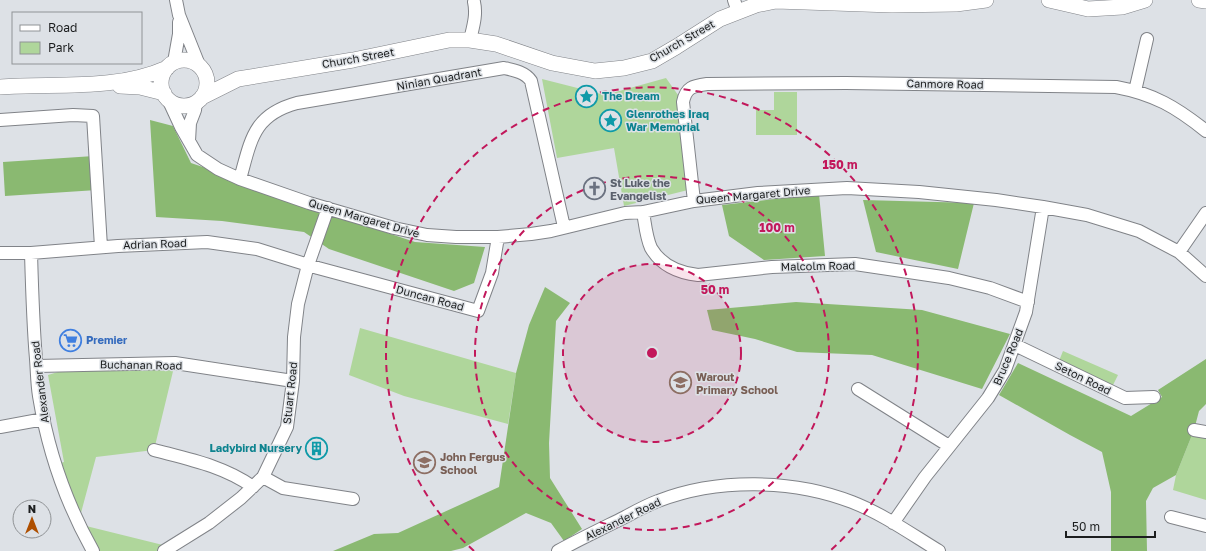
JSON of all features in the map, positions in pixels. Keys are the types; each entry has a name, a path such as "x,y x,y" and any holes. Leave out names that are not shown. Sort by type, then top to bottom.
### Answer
{"street":[{"path":"176,0 179,15 202,69 207,85 190,123 189,141"},
{"name":"Church Street","path":"199,100 238,79 353,60 449,40 470,40 496,44 552,63 595,71 624,68 652,61 720,19 736,6 756,5 776,1 956,4 986,0"},
{"path":"1049,0 1088,9 1122,7 1139,1"},
{"path":"1199,0 1206,1"},
{"path":"470,40 476,10 474,2"},
{"path":"179,15 178,34 170,65 162,77 161,86 166,96 173,103 182,106 199,100"},
{"path":"1135,91 1147,39"},
{"path":"96,84 156,73 181,60 190,61 202,69"},
{"name":"Ninian Quadrant","path":"240,179 249,144 258,127 268,116 283,107 297,103 504,68 523,74 531,81 564,227"},
{"name":"Church Street","path":"202,69 238,79"},
{"name":"Canmore Road","path":"694,201 683,102 685,94 691,88 707,84 846,83 1116,87 1135,91 1168,104 1206,131"},
{"path":"0,88 96,84 140,87 166,96"},
{"name":"Queen Margaret Drive","path":"166,96 197,155 218,169 240,179 309,203 394,228 427,235 498,237 551,231 625,213 643,212 694,201 758,193 846,188 919,192 1044,207 1087,215 1139,231 1179,252 1206,276"},
{"path":"0,120 73,115 93,116 94,156 101,247"},
{"name":"Bruce Road","path":"893,523 916,488 998,384 1015,345 1026,312 1044,207"},
{"name":"Stuart Road","path":"164,551 209,523 242,498 263,477 287,427 293,381 294,337 298,304 308,265 328,208"},
{"name":"Malcolm Road","path":"643,212 647,236 652,248 659,257 670,266 686,274 698,275 772,267 855,264 949,278 990,288 1028,302"},
{"path":"1179,252 1206,213"},
{"name":"Duncan Road","path":"308,265 478,311 492,273 498,237"},
{"name":"Adrian Road","path":"0,254 207,242 257,249 308,265"},
{"name":"Alexander Road","path":"31,253 39,394 46,433 66,495 78,525 93,551"},
{"name":"Seton Road","path":"1015,345 1126,398 1154,397"},
{"name":"Buchanan Road","path":"37,366 175,364 293,381"},
{"path":"858,389 950,446"},
{"path":"0,427 44,419"},
{"path":"154,450 209,464 240,477 253,487"},
{"path":"263,477 283,488 353,499"},
{"name":"Alexander Road","path":"558,551 658,501 682,493 738,484 803,488 852,502 893,523 939,551"},
{"path":"1171,518 1206,526"}],"green space":[{"path":"666,78 683,102 692,189 624,206 614,148 557,158 542,79 605,95"},
{"path":"774,92 797,92 797,135 756,135 756,110 774,110"},
{"path":"150,120 173,126 191,163 244,181 312,208 415,242 485,247 474,283 454,291 329,249 304,232 222,221 156,217"},
{"path":"94,156 97,190 5,196 3,162"},
{"path":"819,194 825,256 764,260 729,236 722,205"},
{"path":"863,200 974,203 958,269 876,252"},
{"path":"545,287 570,303 556,321 549,443 550,478 582,529 564,541 551,523 526,513 463,548 451,551 333,551 374,534 398,533 499,487 516,373 529,325"},
{"path":"796,302 922,310 1010,334 982,389 872,355 797,352 755,339 712,330 707,310"},
{"path":"360,328 516,373 508,424 404,396 349,375"},
{"path":"1063,351 1118,375 1113,385 1059,361"},
{"path":"1206,359 1206,404 1199,411 1194,430 1176,475 1153,488 1146,501 1147,551 1111,551 1111,492 1102,452 999,395 1018,363 1131,416 1162,397 1158,390"},
{"path":"175,363 154,450 96,457 78,522 56,464 64,462 48,375 81,365"},
{"path":"1194,430 1206,432 1206,500 1173,490 1176,475"},
{"path":"79,524 171,547 164,551 93,551"}],"place":[{"name":"The Dream","path":"586,96"},
{"name":"Glenrothes Iraq War Memorial","path":"610,120"},
{"name":"St Luke the Evangelist","path":"594,189"},
{"name":"Premier","path":"71,340"},
{"name":"Warout Primary School","path":"681,383"},
{"name":"Ladybird Nursery","path":"317,448"},
{"name":"John Fergus School","path":"424,463"}]}
